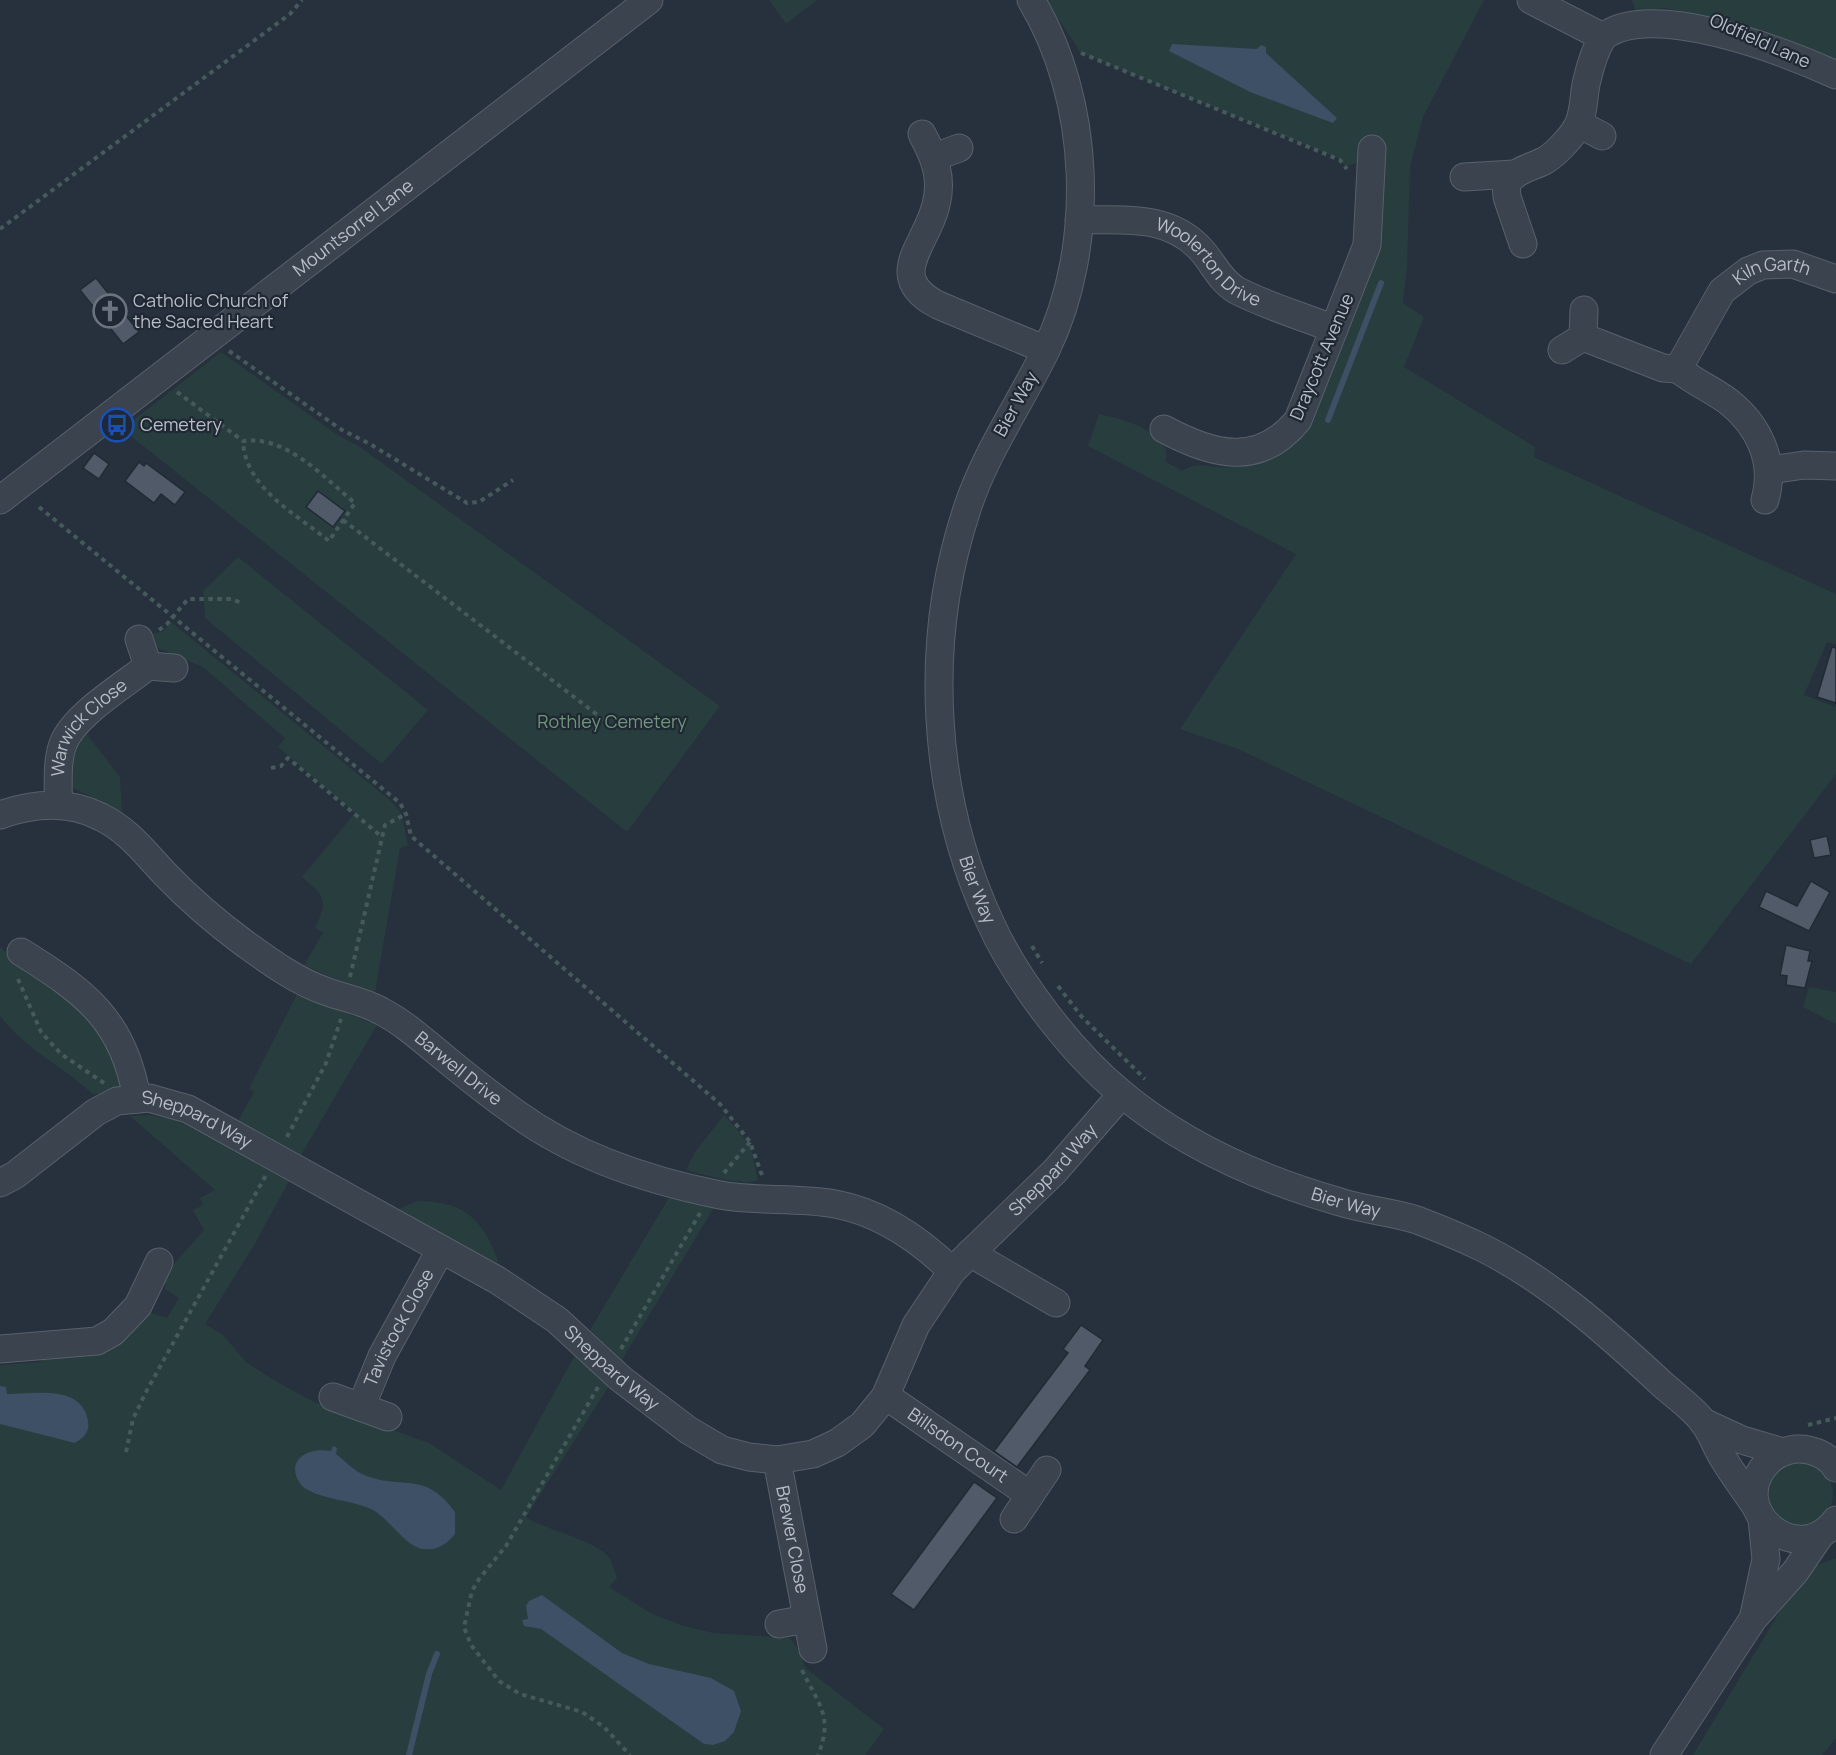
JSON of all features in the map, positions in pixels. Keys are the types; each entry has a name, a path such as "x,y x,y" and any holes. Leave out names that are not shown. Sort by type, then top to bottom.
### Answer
{"street":[{"name":"Mountsorrel Lane","path":"0,500 649,0"},
{"name":"Bier Way","path":"1031,0 1074,57 1071,92 1080,152 1079,220 1060,315 1046,350 987,457 967,508 952,561 942,628 939,691 943,753 953,812 972,877 990,924 1018,973 1052,1019 1122,1094 1181,1135 1266,1177 1341,1203 1416,1220 1480,1247 1522,1270 1617,1343 1703,1422 1742,1440 1783,1452"},
{"path":"1531,0 1603,37"},
{"name":"Oldfield Lane","path":"1514,174 1546,160 1561,145 1590,130 1587,79 1603,37 1634,6 1664,8 1703,15 1836,75"},
{"path":"922,135 947,153 939,171 936,206 911,263 914,286 921,296 1046,350"},
{"name":"Draycott Avenue","path":"1176,442 1208,450 1243,453 1261,448 1289,431 1305,407 1367,245 1364,165"},
{"path":"1464,177 1514,174"},
{"path":"1514,174 1506,184 1507,197 1523,244"},
{"name":"Woolerton Drive","path":"1079,220 1138,220 1161,223 1181,233 1202,251 1221,278 1235,290 1334,329"},
{"name":"Kiln Garth","path":"1678,369 1722,291 1748,271 1763,265 1793,264 1836,279"},
{"path":"1584,310 1572,344 1662,368 1678,369 1746,416 1758,435 1770,470 1765,500"},
{"path":"1770,470 1804,465 1836,466"},
{"name":"Warwick Close","path":"58,804 63,744 72,728 161,667 140,639"},
{"name":"Barwell Drive","path":"0,815 37,804 58,804 81,808 121,829 188,897 270,962 323,990 366,1004 403,1024 520,1116 585,1152 643,1176 712,1193 763,1200 835,1204 875,1217 928,1247 1056,1303"},
{"path":"17,962 70,982 101,1012 124,1051 127,1100"},
{"name":"Sheppard Way","path":"0,1184 96,1112 127,1100 167,1101 188,1108 497,1280 557,1320 609,1368 688,1430 722,1450 749,1457 777,1460 813,1454 837,1443 862,1425 886,1396 916,1325 961,1262 1055,1171 1122,1094"},
{"name":"Tavistock Close","path":"361,1407 400,1320 441,1249"},
{"path":"0,1344 32,1346 97,1341 113,1332 138,1306 159,1262"},
{"name":"Billsdon Court","path":"886,1396 1030,1495"},
{"name":"Tavistock Close","path":"333,1398 388,1417"},
{"name":"Bier Way","path":"1703,1422 1723,1458 1759,1513"},
{"path":"1753,1619 1766,1559 1754,1494 1762,1468 1783,1452 1809,1450 1836,1440"},
{"path":"1809,1450 1822,1455 1836,1468"},
{"name":"Brewer Close","path":"777,1460 813,1649"},
{"path":"1014,1519 1047,1470"},
{"path":"1759,1513 1771,1529 1795,1539 1829,1527"},
{"path":"1664,1755 1753,1619 1795,1572 1829,1527"},
{"name":"Brewer Close","path":"779,1624 807,1619"}],"path":[{"path":"0,229 290,14 302,0"},
{"path":"1074,57 1340,159 1364,165"},
{"path":"209,337 342,430 370,444 466,503 479,502 513,480"},
{"path":"160,376 172,388 243,441 257,439 286,448 356,502 330,541 258,483 244,453 243,441"},
{"path":"39,507 400,803 406,814 411,836 720,1104 750,1142 763,1176 763,1200"},
{"path":"344,520 608,723"},
{"path":"172,617 182,604 194,597 231,599 242,603"},
{"path":"271,768 281,766 288,759 382,837"},
{"path":"1026,937 1044,967"},
{"path":"17,962 21,984 41,1032 61,1054 127,1100"},
{"path":"1057,985 1082,1017 1152,1086"},
{"path":"630,1755 604,1727 582,1712 520,1694 499,1682 471,1645 464,1627 472,1591 479,1579 506,1546 712,1193 738,1153 750,1142"},
{"path":"813,1649 801,1657 800,1667 820,1701 826,1724 818,1755"}],"green space":[{"path":"769,0 817,0 786,24"},
{"path":"1046,0 1484,0 1423,117 1410,167 1407,267 1403,303 1424,317 1404,367 1535,447 1534,457 1836,594 1836,644 1827,642 1804,695 1836,707 1836,774 1691,964 1238,749 1180,729 1296,554 1088,446 1099,414 1137,425 1146,430 1166,450 1166,462 1182,471 1197,465 1233,467 1254,464 1273,456 1298,436 1374,264 1364,157 1357,163 1345,166 1340,159 1081,53"},
{"path":"1632,0 1836,0 1836,75 1703,15 1664,8 1636,11"},
{"name":"Rothley Cemetery","path":"221,352 339,436 357,445 720,706 627,832 122,429"},
{"path":"238,557 428,710 382,764 205,618 203,591"},
{"path":"171,622 392,802 401,813 408,845 400,848 375,992 325,975 304,965 323,933 315,927 323,904 319,894 302,877 355,813 278,747 285,738 203,667 158,648 152,634 162,632"},
{"path":"86,733 120,777 122,812 73,788 74,759"},
{"path":"0,947 29,975 63,990 104,1033 124,1087 94,1095 10,1028 0,1016"},
{"path":"1809,987 1836,992 1836,1024 1803,1007"},
{"path":"297,994 377,1025 301,1155 238,1121 254,1092 249,1089"},
{"path":"149,1115 176,1120 289,1181 253,1247 205,1324 223,1335 246,1362 314,1402 429,1443 501,1490 575,1355 609,1386 526,1517 591,1544 608,1556 617,1578 609,1587 652,1614 681,1625 713,1633 789,1638 807,1669 884,1729 865,1755 0,1755 0,1365 41,1362 41,1356 148,1312 167,1318 179,1298 165,1289 166,1273 204,1230 193,1210 203,1205 200,1198 215,1190 130,1116"},
{"path":"724,1115 750,1145 758,1180 733,1181 686,1170 695,1152"},
{"path":"670,1196 715,1206 622,1360 590,1330"},
{"path":"417,1201 448,1205 470,1216 487,1236 499,1264 397,1210"},
{"path":"1800,1461 1813,1464 1823,1471 1830,1481 1833,1494 1830,1507 1823,1517 1813,1524 1800,1527 1787,1524 1777,1517 1770,1507 1767,1494 1770,1481 1777,1471 1787,1464"},
{"path":"1836,1558 1836,1738 1822,1755 1693,1755 1805,1570"}],"water":[{"path":"1172,44 1257,49 1261,45 1266,47 1266,53 1337,118 1333,123 1250,92 1169,51"},
{"path":"0,1386 6,1387 7,1394 55,1394 77,1401 84,1409 88,1421 87,1431 75,1443 0,1424"},
{"path":"333,1446 337,1448 336,1454 362,1474 375,1479 411,1483 433,1490 455,1512 455,1534 437,1548 423,1549 410,1543 373,1510 320,1495 303,1487 295,1471 299,1458 312,1451 331,1451"},
{"path":"542,1595 622,1653 649,1664 711,1678 734,1691 741,1711 734,1732 725,1741 713,1745 704,1744 541,1629 524,1626 522,1620 528,1619 526,1606 529,1601"}],"building":[{"name":"Catholic Church of the Sacred Heart","path":"96,278 139,332 123,344 80,290"},
{"path":"94,453 109,464 99,479 83,468"},
{"path":"139,462 144,466 146,463 185,492 175,505 161,494 154,503 125,481"},
{"path":"318,491 345,511 333,527 306,507"},
{"path":"1832,647 1836,648 1836,703 1817,697"},
{"path":"1827,836 1831,855 1814,858 1810,840"},
{"path":"1811,881 1830,892 1809,931 1759,907 1766,891 1797,906"},
{"path":"1786,945 1810,951 1808,961 1812,961 1805,988 1786,985 1787,976 1780,975"},
{"path":"1081,1325 1103,1340 1085,1366 1090,1370 1017,1467 994,1451 1068,1353 1063,1349"},
{"path":"974,1482 997,1498 914,1610 891,1594"}],"waterway":[{"path":"1328,420 1381,283"},
{"path":"409,1755 429,1674 437,1654"}],"place":[{"name":"Catholic Church of the Sacred Heart","path":"110,311"},
{"name":"Cemetery","path":"117,425"}]}
